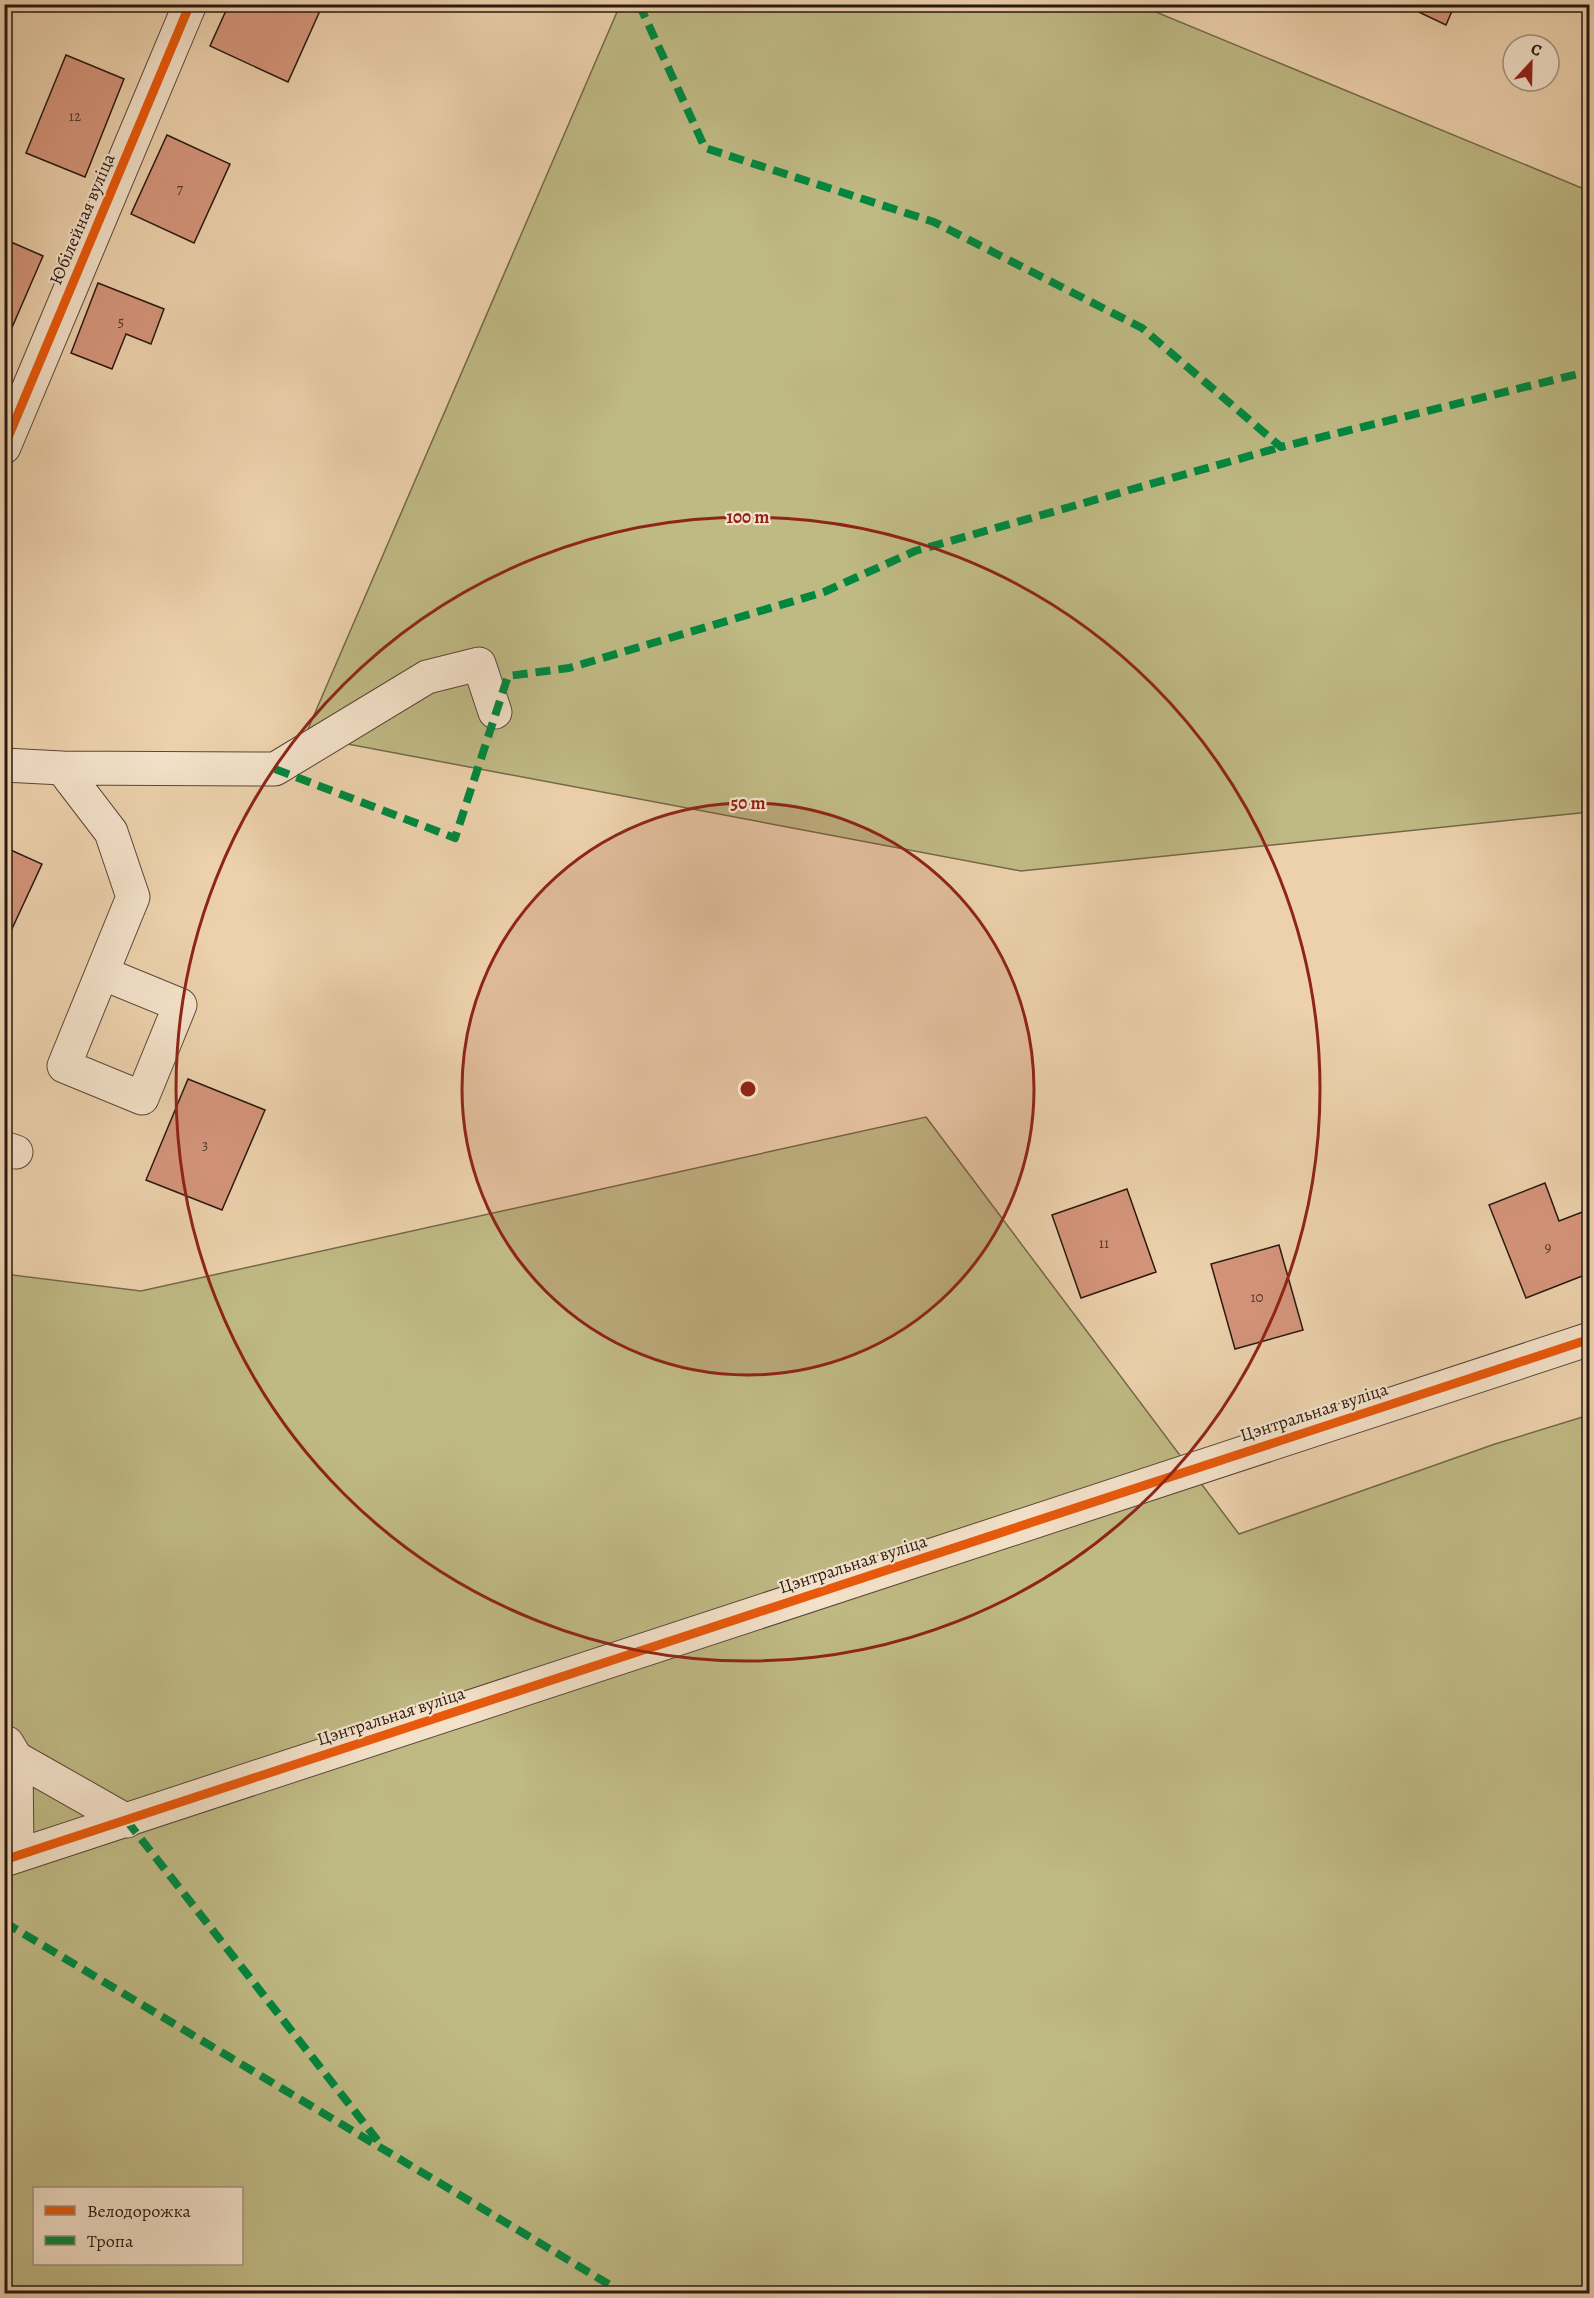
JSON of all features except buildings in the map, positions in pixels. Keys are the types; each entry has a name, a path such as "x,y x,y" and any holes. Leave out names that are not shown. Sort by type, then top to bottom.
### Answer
{"street":[{"name":"Юбілейная вуліца","path":"4,447 190,4"},
{"path":"4,765 62,768 275,769 426,677 479,664 495,712"},
{"path":"62,768 111,832 133,897 102,973"},
{"name":"Цэнтральная вуліца","path":"11,1857 127,1821 1590,1339"},
{"path":"10,1748 127,1821"},
{"path":"10,1748 11,1857"}],"shaded area":[{"path":"620,5 1139,5 1589,191 1589,812 1021,871 305,736"},
{"path":"926,1117 1239,1534 1495,1444 1589,1415 1589,2293 5,2294 5,1274 141,1291"}],"marked path":[{"path":"639,4 705,148 934,222 1142,328 1281,447 1590,371"},
{"path":"275,769 455,838 508,676 569,668 824,592 915,551 1281,447"},
{"path":"127,1821 378,2141"},
{"path":"4,1922 625,2294"}],"cycle path":[{"path":"4,447 190,4"},
{"path":"4,1860 1590,1339"}]}
